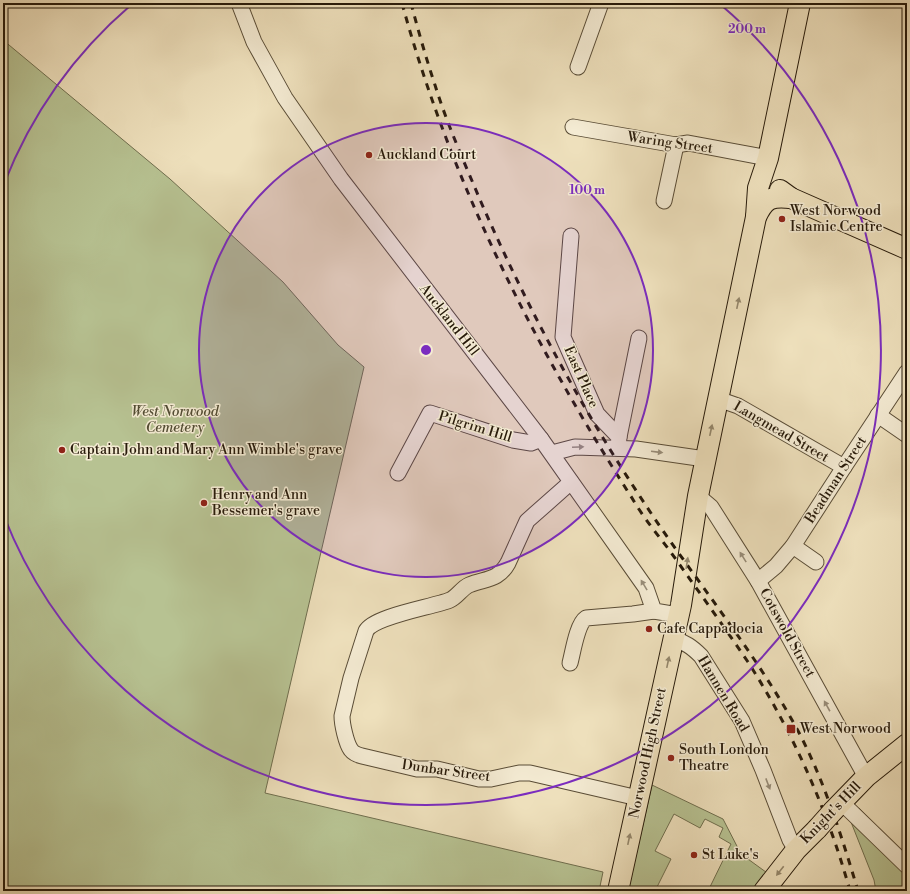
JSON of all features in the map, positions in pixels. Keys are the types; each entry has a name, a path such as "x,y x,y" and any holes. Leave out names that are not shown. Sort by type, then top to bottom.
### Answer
{"main road":[{"path":"756,217 758,188 768,158 800,3"},
{"path":"768,158 769,176 781,192 791,198 907,249"},
{"path":"756,217 761,206 771,198 791,198"},
{"name":"Norwood High Street","path":"618,891 678,615 705,459 756,217"},
{"name":"Knight's Hill","path":"764,891 796,850 866,777 907,744"}],"street":[{"name":"Auckland Hill","path":"239,3 254,42 285,98 341,179 552,454 646,588 654,611"},
{"path":"578,67 601,3"},
{"name":"Waring Street","path":"573,127 676,145 688,143 768,158"},
{"path":"664,201 676,145"},
{"name":"East Place","path":"571,236 563,337 597,414 618,443"},
{"path":"618,443 640,338"},
{"name":"Beadman Street","path":"758,580 776,566 793,546 907,372"},
{"name":"Langmead Street","path":"718,398 738,406 844,467"},
{"name":"Pilgrim Hill","path":"398,473 430,413 513,440 531,443 541,439"},
{"path":"878,415 907,435"},
{"path":"552,454 575,447 618,443 705,459"},
{"name":"Dunbar Street","path":"572,482 527,521 505,569 499,575 468,585 451,600 387,618 369,626 351,678 342,721 350,748 357,755 416,769 437,769 479,779 491,780 519,773 530,772 638,798"},
{"name":"Cotswold Street","path":"698,496 711,507 758,580 866,777"},
{"path":"793,546 816,562"},
{"path":"570,663 580,628 583,620 586,618 654,611 678,615"},
{"name":"Hannen Road","path":"673,639 681,641 692,647 701,656 742,721 790,840 796,850"},
{"path":"838,806 907,866"}],"green space":[{"name":"West Norwood Cemetery","path":"3,40 170,179 283,282 338,345 364,367 265,793 603,872 599,891 3,891"},
{"path":"652,785 723,819 741,854 770,875 756,891 708,891 731,844 719,837 723,828 705,819 700,828 674,814 655,851 671,859 655,891 628,891"},
{"path":"859,808 907,856 907,891 876,891 874,880 849,817"}],"railway":[{"path":"402,3 422,69 444,133 470,197 528,320 561,381 636,505 729,634 748,662 780,716 808,773 820,802 850,891"},
{"path":"411,3 428,65 451,129 498,240 535,316 575,390 618,463 660,527 760,668 796,727 806,746 823,787 858,891"}],"place":[{"name":"Auckland Court","path":"369,155"},
{"name":"West Norwood Islamic Centre","path":"782,219"},
{"name":"Captain John and Mary Ann Wimble's grave","path":"62,450"},
{"name":"Henry and Ann Bessemer's grave","path":"204,503"},
{"name":"Cafe Cappadocia","path":"649,629"},
{"name":"West Norwood","path":"791,729"},
{"name":"South London Theatre","path":"671,758"},
{"name":"St Luke's","path":"694,855"}]}
